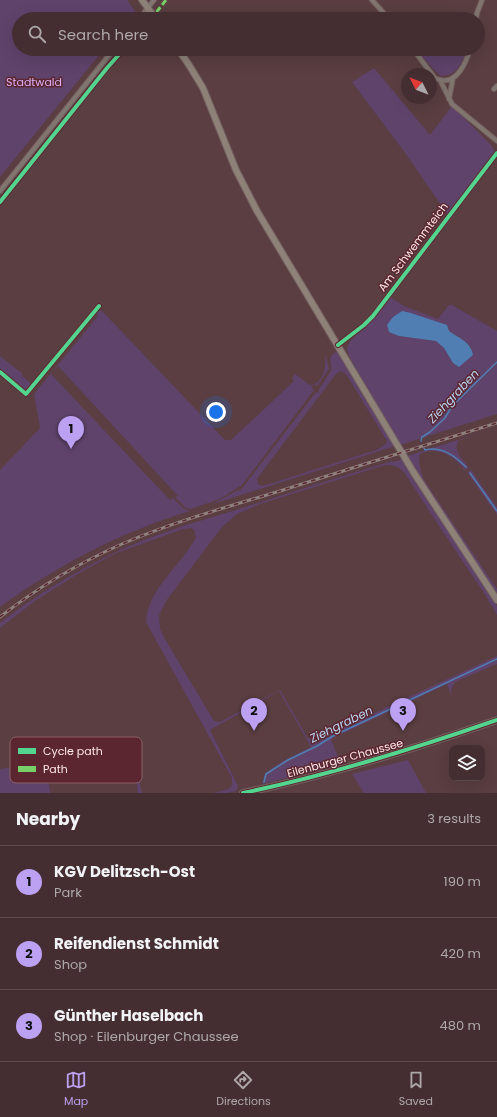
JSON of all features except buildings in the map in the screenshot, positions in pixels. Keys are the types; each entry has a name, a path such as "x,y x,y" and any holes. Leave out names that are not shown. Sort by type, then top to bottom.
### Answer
{"main road":[{"path":"142,0 151,12"},
{"path":"183,56 203,88 245,189 414,473 497,600"},
{"name":"Eilenburger Chaussee","path":"244,793 297,781 398,753 497,720"}],"street":[{"path":"145,12 154,0"},
{"path":"372,0 382,12"},
{"path":"477,12 482,0"},
{"path":"0,191 108,56"},
{"path":"418,56 435,78 440,80 448,80 456,76 468,56"},
{"path":"448,98 453,78"},
{"path":"440,80 452,104 497,141"},
{"name":"Am Schwemmteich","path":"338,345 364,325 372,316 497,153"},
{"path":"0,372 26,394 100,306"}],"green space":[{"name":"Stadtwald","path":"0,0 127,0 135,11 134,12 12,12 12,56 98,56 0,177"},
{"path":"422,56 465,56 456,70 450,74 441,76 437,73 437,68 432,68"},
{"path":"374,68 401,100 401,104 404,104 430,135 452,106 491,145 495,152 448,215 403,150 352,82"},
{"path":"390,297 404,306 438,319 449,305 452,305 497,331 497,414 400,445 349,356 347,348 350,341 374,318","holes":["411,313 447,325 449,331 461,338 472,348 453,363 444,348 436,341 399,336"]},
{"path":"97,311 102,311 225,440 231,440 294,381 292,378 295,374 310,385 314,384 311,387 314,390 242,485 220,499 191,509 186,508 175,497 178,496 58,366 51,374 170,500 173,498 183,508 190,511 139,529 91,551 44,577 0,607 0,470 40,428 34,394 98,316 95,313"},
{"path":"337,351 395,446 213,504 238,490 240,491 316,392 318,393 331,371 330,358","holes":["341,371 346,374 387,441 386,444 376,450 263,486 258,484 257,479 336,374"]},
{"path":"325,353 329,369 317,386 314,384 319,381 324,373"},
{"path":"0,356 23,374 22,376 33,385 26,394 0,372"},
{"path":"497,428 460,440 457,443 457,451 469,468 465,470 451,457 439,452 432,451 420,454 419,460 424,480 497,589 497,595 407,456"},
{"path":"402,459 497,606 497,615 406,475 397,467 385,465 260,504 237,514 222,527 166,601 159,615 160,629 165,639 214,721 220,722 280,690 307,737 314,741 497,656 497,664 455,682 451,690 451,695 447,684 331,739 341,765 262,784 265,773 283,761 311,747 279,691 210,730 238,786 236,791 227,793 213,793 229,789 232,785 232,778 146,622 148,610 153,598 166,578 190,548 196,537 194,530 191,528 183,529 114,554 76,575 35,601 0,628 0,623 56,584 116,552 191,524"},
{"path":"471,470 497,507 497,515 467,472"},
{"path":"408,760 426,793 364,793 352,774"},
{"path":"10,767 10,783 49,783 50,793 0,793 0,769"},
{"path":"137,783 140,783 142,793 138,793"}],"water":[{"path":"402,311 447,325 449,331 470,347 473,355 459,367 453,363 444,348 436,341 399,336 389,332 387,325 393,317"}],"waterway":[{"name":"Ziehgraben","path":"421,441 422,437 430,432 445,418 452,406 497,362"},
{"name":"Ziehgraben","path":"424,448 425,450 437,449 448,453 466,467"},
{"name":"Ziehgraben","path":"470,473 497,511"},
{"name":"Ziehgraben","path":"264,782 266,774 288,760 317,746 333,736 497,659"}],"railway":[{"path":"0,617 44,586 74,568 106,551 141,536 200,515 497,423"}],"marked path":[{"path":"157,12 166,0"}],"cycle path":[{"path":"0,202 118,56"},
{"path":"338,345 373,316 497,153"},
{"path":"0,372 26,394 99,306"},
{"path":"243,793 371,761 497,720"}],"place":[{"name":"KGV Delitzsch-Ost","path":"71,449"},
{"name":"Reifendienst Schmidt","path":"254,731"},
{"name":"Günther Haselbach","path":"403,731"}]}
